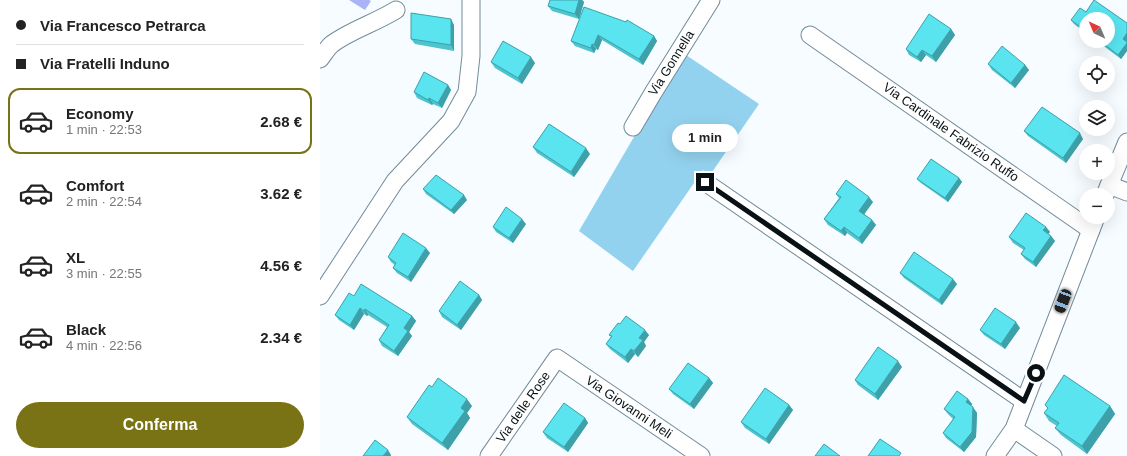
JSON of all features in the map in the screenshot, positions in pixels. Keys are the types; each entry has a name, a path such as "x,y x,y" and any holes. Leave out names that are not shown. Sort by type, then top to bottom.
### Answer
{"street":[{"path":"320,296 395,181 451,121 467,92 471,56 471,0"},
{"name":"Via Gonnella","path":"633,127 710,0"},
{"path":"320,59 330,45 353,31 382,19 396,10"},
{"name":"Via Cardinale Fabrizio Ruffo","path":"810,35 1079,213"},
{"path":"1108,188 1127,142"},
{"path":"705,182 1024,401"},
{"path":"1115,191 1127,192"},
{"path":"995,456 1014,429 1094,224"},
{"name":"Via delle Rose","path":"489,456 557,358"},
{"name":"Via Giovanni Meli","path":"557,358 701,456"},
{"path":"1014,429 1053,456"}],"shaded area":[{"path":"349,0 369,0 371,1 365,10"},
{"path":"683,53 759,104 710,175 703,170 633,271 579,231"}],"building":[{"path":"550,0 579,0 575,14 548,6"},
{"path":"1094,0 1111,12 1086,12"},
{"path":"584,7 626,22 627,20 654,36 639,59 598,35 594,45 592,44 591,48 571,41"},
{"path":"1080,8 1086,12 1079,12 1079,26 1071,20"},
{"path":"411,13 451,19 451,45 411,39"},
{"path":"929,14 951,29 932,56 922,50 917,57 906,49"},
{"path":"1115,15 1127,23 1127,33 1123,39 1127,43 1118,55 1109,48 1115,48"},
{"path":"503,41 531,57 518,78 491,62"},
{"path":"1002,46 1025,65 1011,83 988,64"},
{"path":"424,72 448,85 438,103 429,98 428,100 414,92"},
{"path":"1042,107 1079,132 1079,134 1063,158 1024,131"},
{"path":"549,124 586,148 571,172 533,147"},
{"path":"931,159 959,178 945,198 917,179"},
{"path":"436,175 464,195 451,210 423,189"},
{"path":"846,180 869,197 859,211 872,220 859,238 844,227 841,231 824,219 841,197 836,194"},
{"path":"506,207 522,219 509,238 493,227"},
{"path":"1026,213 1046,227 1043,230 1051,236 1033,262 1021,254 1025,248 1009,237"},
{"path":"403,233 426,248 408,277 393,268 396,263 388,257"},
{"path":"914,252 953,279 939,300 900,273"},
{"path":"460,281 479,295 457,325 439,311"},
{"path":"361,284 412,316 404,328 408,331 394,351 379,340 389,325 365,309 364,311 360,308 350,325 335,315 349,293 354,296"},
{"path":"995,308 1016,322 1001,344 980,330"},
{"path":"626,316 645,330 639,338 643,340 634,351 631,349 625,357 606,344 612,336 609,335 618,323 620,324"},
{"path":"878,347 898,361 875,394 855,380"},
{"path":"688,363 709,378 690,404 669,389"},
{"path":"1064,375 1110,406 1082,446 1055,428 1059,423 1044,413 1048,408 1045,405"},
{"path":"438,378 467,399 461,408 465,411 442,443 407,417 429,385 432,387"},
{"path":"765,388 789,405 766,439 741,422"},
{"path":"957,391 968,399 966,402 973,407 972,432 960,447 943,433 955,417 944,409"},
{"path":"564,403 585,418 564,447 543,432"},
{"path":"880,439 901,453 899,456 868,456"},
{"path":"375,440 388,450 383,456 363,456"},
{"path":"824,444 840,456 815,456"}],"route":[{"path":"705,182 1024,401 1036,373"}]}
